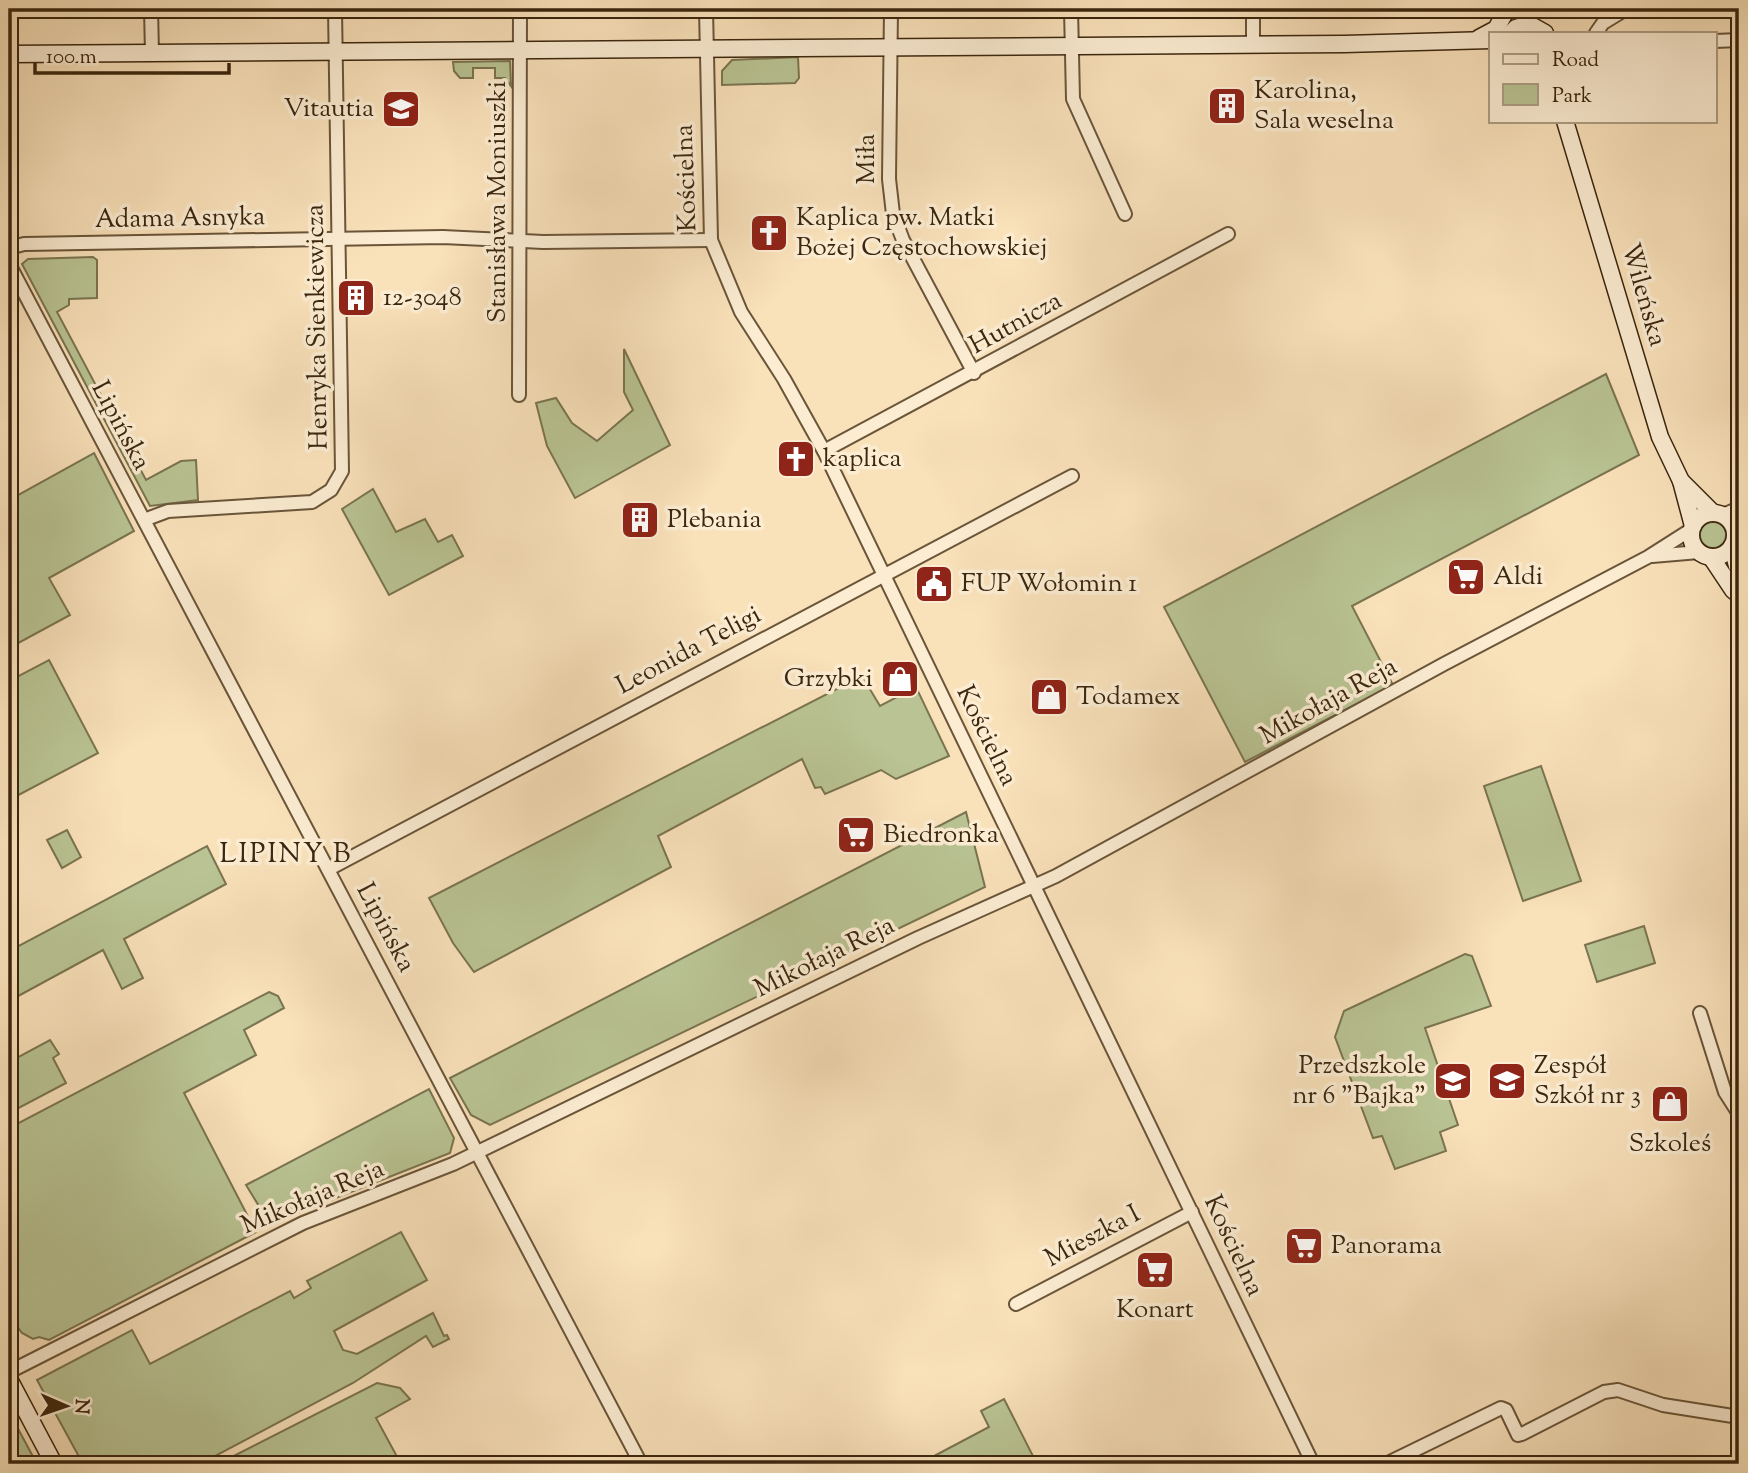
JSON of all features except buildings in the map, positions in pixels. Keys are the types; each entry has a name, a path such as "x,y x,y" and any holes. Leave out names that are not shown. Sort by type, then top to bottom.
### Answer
{"street":[{"path":"151,9 152,53"},
{"name":"Henryka Sienkiewicza","path":"144,520 168,511 301,504 319,499 337,483 343,463 335,9"},
{"name":"Stanisława Moniuszki","path":"519,395 520,9"},
{"name":"Kościelna","path":"706,9 711,240 741,312 784,379 824,452 1313,1464"},
{"name":"Miła","path":"891,9 889,179 893,214 903,240 974,373"},
{"path":"1071,9 1071,88 1076,111 1125,214"},
{"path":"1253,9 1253,44"},
{"path":"1492,32 1507,9"},
{"path":"1514,9 1517,29 1535,25 1544,32"},
{"path":"1597,32 1603,23 1622,12"},
{"path":"9,54 336,53 1483,40"},
{"path":"1716,41 1739,40"},
{"name":"Wileńska","path":"1565,122 1653,416 1681,481 1692,527"},
{"name":"Hutnicza","path":"824,452 1227,234"},
{"name":"Adama Asnyka","path":"9,248 24,244 443,237 521,242 711,240"},
{"name":"Lipińska","path":"9,264 641,1464"},
{"name":"Leonida Teligi","path":"328,869 1072,476"},
{"name":"Wileńska","path":"1681,481 1718,514"},
{"path":"1739,508 1702,516 1692,527 1691,540 1739,595"},
{"path":"1718,514 1731,522 1739,574"},
{"name":"Mikołaja Reja","path":"9,1372 303,1223 370,1198 477,1152 918,938 1034,887 1648,557 1692,527"},
{"path":"1705,554 1725,554 1735,535"},
{"name":"Mikołaja Reja","path":"1648,557 1705,554"},
{"path":"1700,1013 1725,1092 1739,1114"},
{"name":"Mieszka I","path":"1016,1304 1192,1212"},
{"path":"9,1379 54,1464"},
{"path":"1386,1464 1500,1408 1506,1410 1518,1435 1604,1392 1618,1390 1663,1405 1739,1417"}],"green space":[{"path":"798,57 799,78 795,83 722,85 722,71 732,60"},
{"path":"510,61 511,86 505,78 495,78 495,68 473,68 473,78 460,78 454,71 453,62"},
{"path":"93,257 97,260 97,298 69,299 69,305 57,312 146,480 181,461 196,460 198,500 150,506 22,264 28,259"},
{"path":"624,349 670,445 575,498 547,446 536,403 556,398 572,423 597,441 633,410 624,392"},
{"path":"1606,374 1639,455 1352,606 1393,685 1245,762 1164,607"},
{"path":"94,453 134,531 49,578 70,615 9,648 9,500"},
{"path":"373,489 396,532 425,519 438,542 452,535 463,556 389,595 342,509"},
{"path":"1713,522 1722,526 1726,535 1722,544 1713,548 1704,544 1700,535 1704,526"},
{"path":"49,660 98,753 9,800 9,681"},
{"path":"862,676 880,706 916,687 949,756 896,779 881,770 825,794 821,787 815,788 802,759 658,836 671,867 474,972 453,943 429,898"},
{"path":"1541,766 1581,881 1523,901 1484,786"},
{"path":"966,812 985,887 490,1125 471,1115 450,1078"},
{"path":"67,830 81,857 62,868 47,840"},
{"path":"207,846 226,884 124,939 143,978 122,989 103,950 9,1001 9,951"},
{"path":"1644,926 1655,963 1597,982 1585,945"},
{"path":"1465,954 1472,956 1491,1006 1425,1028 1458,1125 1440,1132 1446,1151 1395,1169 1382,1136 1373,1138 1335,1037 1344,1011"},
{"path":"269,992 278,996 284,1008 244,1030 256,1055 184,1093 256,1232 49,1340 39,1337 33,1339 22,1333 11,1318 15,1306 9,1295 9,1128"},
{"path":"50,1040 59,1054 53,1058 66,1083 13,1111 9,1104 9,1062"},
{"path":"429,1089 454,1138 450,1153 270,1224 246,1185"},
{"path":"401,1232 427,1280 334,1331 343,1350 357,1354 433,1313 444,1336 447,1335 449,1339 433,1347 426,1336 353,1383 200,1464 83,1464 37,1380 132,1330 150,1364 290,1291 294,1298 311,1288 307,1281"},
{"path":"377,1383 400,1388 410,1399 376,1418 401,1464 218,1464"},
{"path":"1004,1399 1037,1464 919,1464 989,1427 981,1411"},
{"path":"9,1412 37,1464 9,1464"}],"place":[{"name":"Karolina, Sala weselna","path":"1227,106"},
{"name":"Vitautia","path":"401,109"},
{"name":"Kaplica pw. Matki Bożej Częstochowskiej","path":"769,233"},
{"name":"12-3048","path":"356,298"},
{"name":"kaplica","path":"796,459"},
{"name":"Plebania","path":"640,520"},
{"name":"Aldi","path":"1466,577"},
{"name":"FUP Wołomin 1","path":"934,584"},
{"name":"Grzybki","path":"900,679"},
{"name":"Todamex","path":"1049,697"},
{"name":"Biedronka","path":"856,835"},
{"name":"Przedszkole nr 6 \"Bajka\"","path":"1453,1081"},
{"name":"Zespół Szkół nr 3","path":"1507,1081"},
{"name":"Szkoleś","path":"1670,1104"},
{"name":"Panorama","path":"1304,1246"},
{"name":"Konart","path":"1155,1270"}],"district":[{"name":"LIPINY B","path":"286,855"}]}
